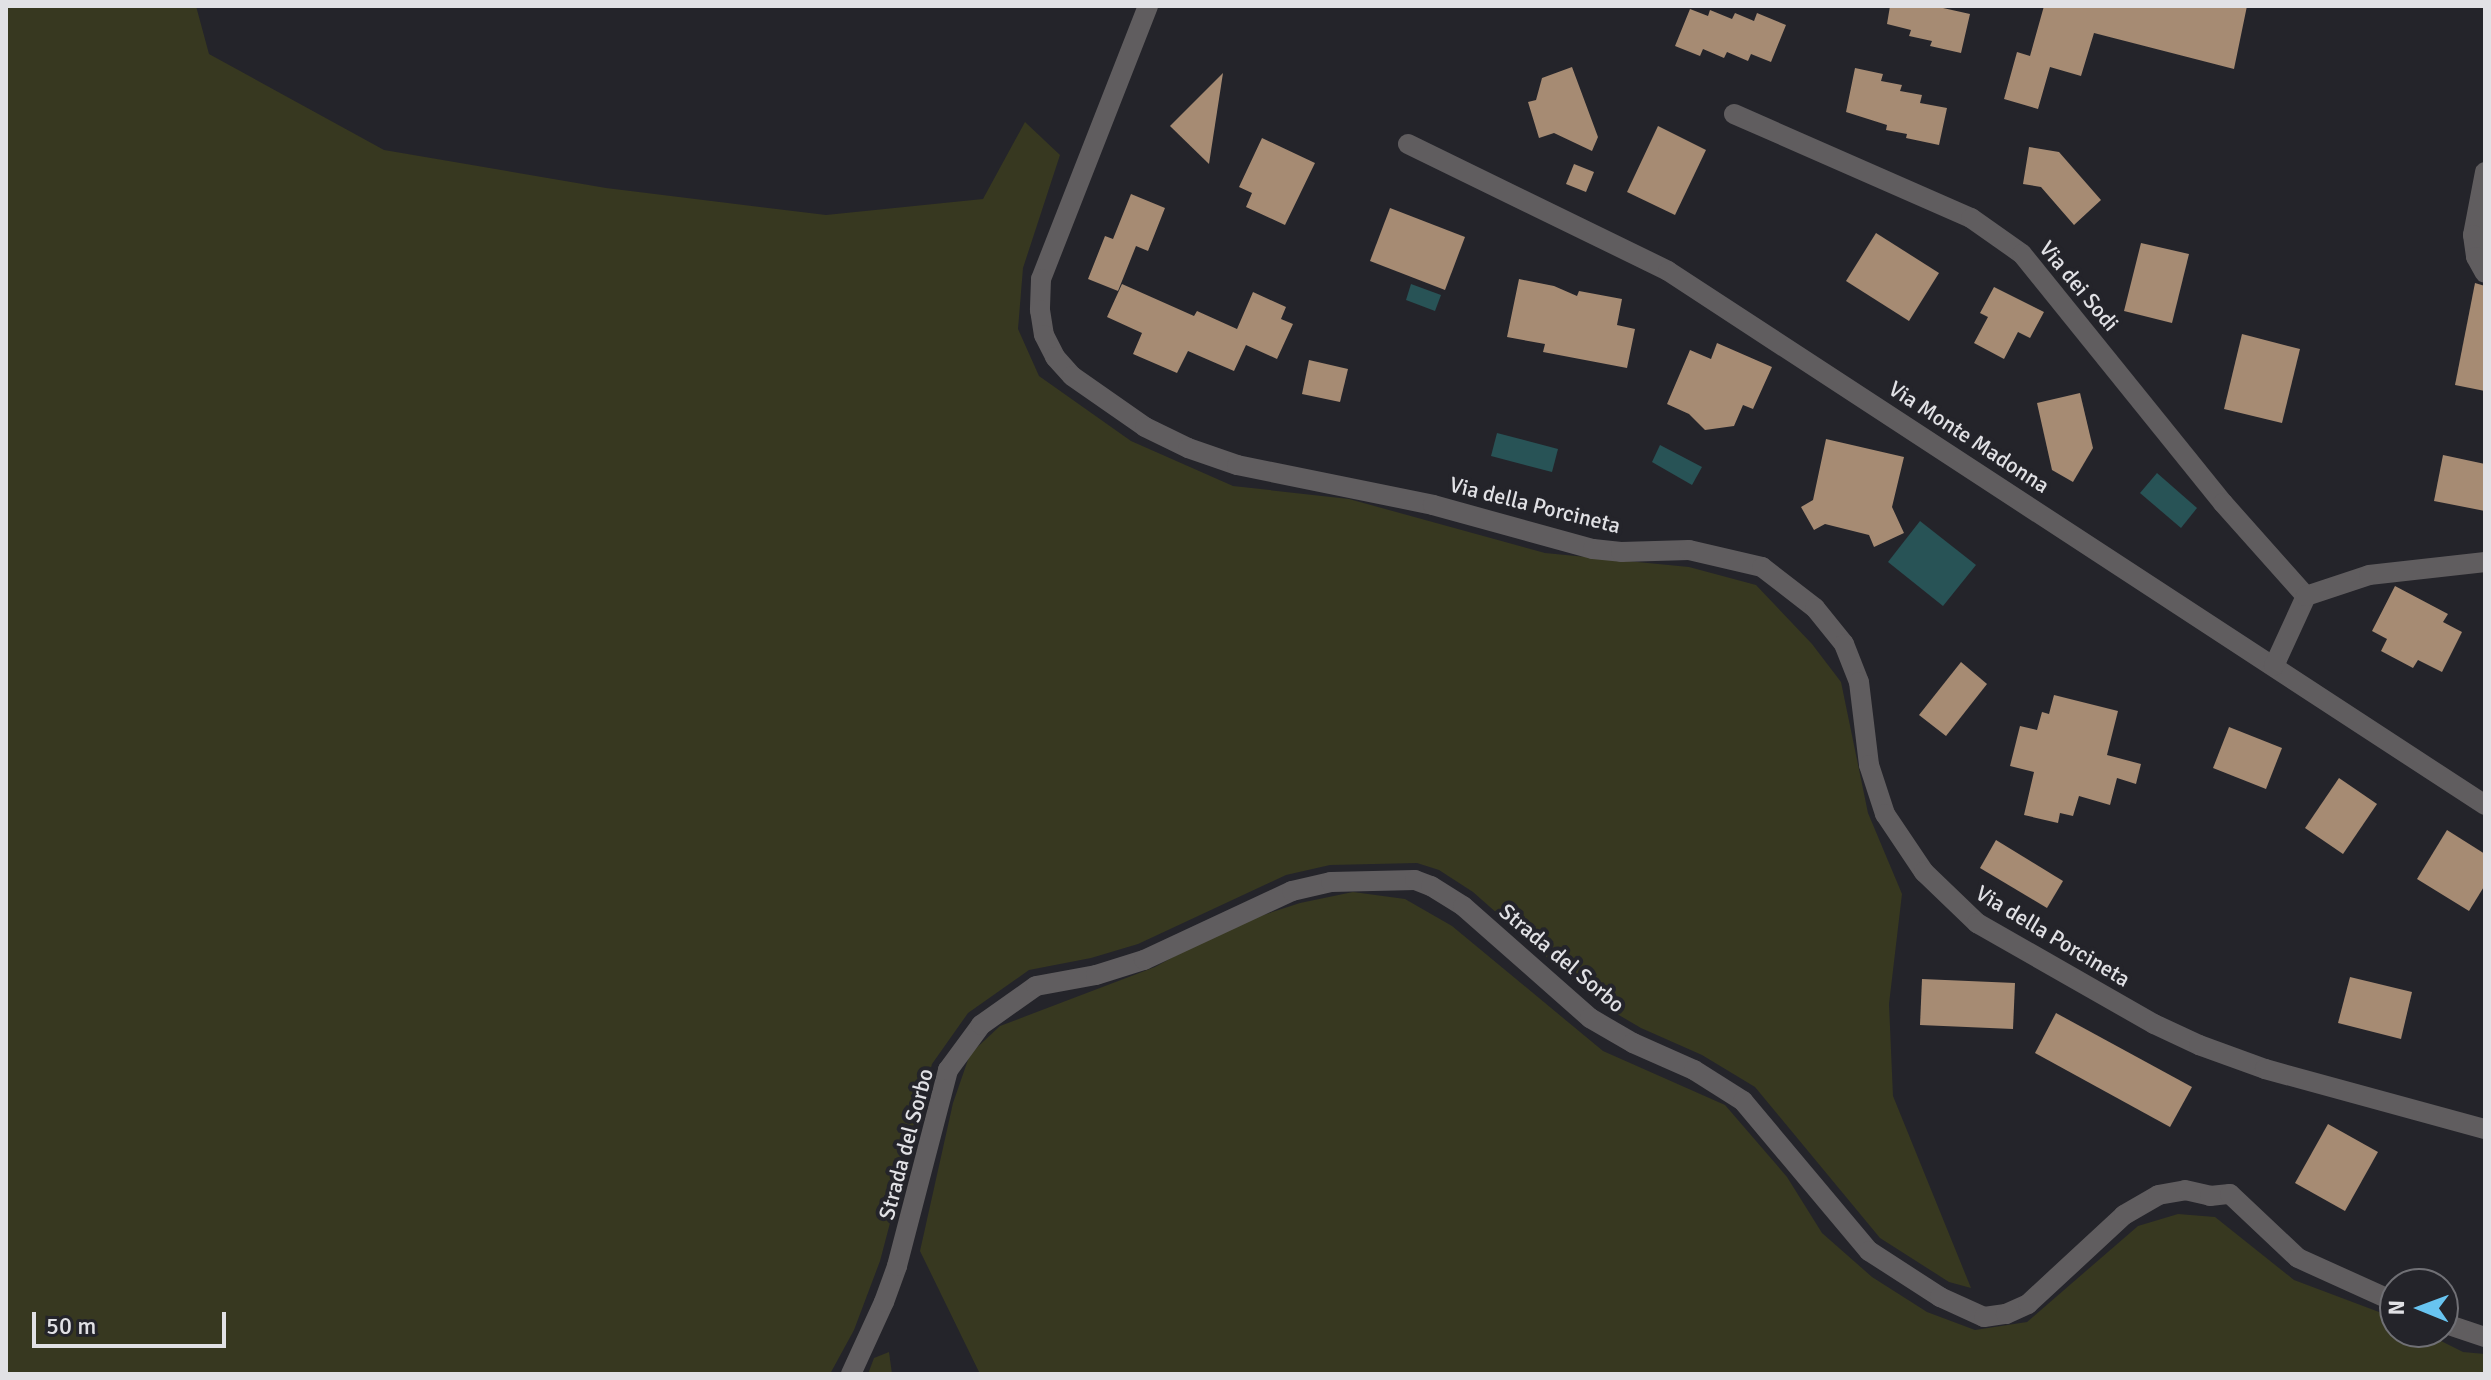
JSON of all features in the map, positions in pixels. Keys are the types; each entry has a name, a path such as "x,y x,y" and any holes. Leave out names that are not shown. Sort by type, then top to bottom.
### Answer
{"street":[{"name":"Via della Porcineta","path":"1148,6 1041,279 1040,310 1044,335 1055,357 1072,376 1145,427 1188,448 1237,465 1433,505 1593,549 1703,551 1755,564 1772,573 1815,608 1844,644 1859,682 1869,765 1885,814 1924,872 1977,923 2154,1024 2199,1045 2265,1069 2485,1129"},
{"name":"Via dei Sodi","path":"1734,114 1971,218 2012,246 2046,279 2223,503 2306,596"},
{"name":"Via Monte Madonna","path":"1408,144 1668,271 2485,805"},
{"path":"2485,172 2473,235 2476,257 2485,273"},
{"path":"2274,666 2306,596 2369,575 2485,562"},
{"name":"Strada del Sorbo","path":"851,1374 897,1266 948,1070 981,1025 1036,986 1096,975 1144,960 1292,891 1331,882 1415,880 1463,906 1590,1018 1633,1043 1694,1070 1743,1101 1869,1251 1940,1297 1984,1317 2006,1314 2028,1304 2124,1215 2158,1195 2185,1190 2210,1196 2230,1194 2298,1258 2379,1295"},
{"path":"2459,1328 2485,1337"}],"green space":[{"path":"6,6 196,6 209,54 384,150 606,188 826,215 983,199 1025,122 1060,155 1023,268 1018,329 1039,376 1131,441 1233,486 1349,499 1545,553 1689,567 1756,585 1812,644 1841,682 1868,813 1902,894 1889,1004 1893,1096 1971,1288 1949,1282 1880,1238 1755,1087 1702,1055 1641,1028 1600,1004 1473,892 1439,870 1417,863 1330,865 1286,875 1138,944 1091,958 1029,970 968,1013 932,1064 880,1261 854,1330 830,1374 6,1374"},
{"path":"1353,892 1405,899 1452,926 1603,1051 1725,1105 1787,1177 1822,1233 1872,1277 1927,1312 1975,1330 2027,1322 2138,1226 2178,1214 2215,1217 2294,1280 2379,1312 2379,1348 2455,1348 2485,1354 2485,1374 980,1374 920,1251 953,1103 970,1054 1000,1026 1155,967 1227,927 1300,903"},
{"path":"889,1352 892,1374 868,1374 874,1358"}],"water":[{"path":"1411,284 1441,295 1435,311 1406,300"},
{"path":"1497,433 1558,449 1552,472 1491,456"},
{"path":"1660,445 1702,467 1692,485 1652,462"},
{"path":"2157,473 2197,508 2181,528 2140,493"},
{"path":"1920,521 1976,565 1943,606 1888,562"}],"building":[{"path":"1890,6 1934,6 1970,14 1961,53 1930,46 1932,41 1909,36 1911,30 1887,24"},
{"path":"2044,6 2247,6 2234,69 2094,33 2081,76 2050,67 2038,109 2004,99 2017,52 2030,56"},
{"path":"1690,9 1708,16 1710,10 1732,19 1735,13 1754,21 1757,13 1786,25 1771,62 1751,54 1748,61 1727,52 1724,58 1703,49 1700,56 1675,46"},
{"path":"1572,67 1598,137 1592,151 1554,133 1539,138 1528,102 1536,100 1542,78"},
{"path":"1855,68 1883,74 1881,81 1902,85 1900,91 1922,95 1920,103 1947,108 1939,145 1906,138 1907,134 1886,130 1887,125 1846,112"},
{"path":"1223,73 1209,164 1170,126"},
{"path":"1658,126 1706,150 1675,215 1627,192"},
{"path":"1262,138 1315,163 1285,225 1246,207 1252,193 1239,187"},
{"path":"2029,147 2059,152 2101,200 2074,225 2041,187 2023,184"},
{"path":"1574,164 1594,172 1586,192 1566,184"},
{"path":"1131,194 1165,208 1148,251 1136,246 1118,291 1088,279 1105,236 1113,239"},
{"path":"1390,208 1465,237 1445,290 1370,261"},
{"path":"1876,233 1939,273 1909,321 1846,281"},
{"path":"2141,243 2189,254 2172,323 2124,311"},
{"path":"1519,279 1554,286 1577,296 1579,291 1622,299 1617,325 1635,329 1627,368 1543,352 1545,344 1507,337"},
{"path":"2475,283 2485,286 2485,391 2455,385"},
{"path":"1122,284 1194,316 1197,311 1237,329 1253,292 1286,307 1281,319 1293,324 1277,359 1246,345 1234,371 1188,351 1177,373 1133,354 1142,333 1107,317"},
{"path":"1994,287 2044,312 2030,338 2018,332 2004,359 1974,343 1988,317 1980,313"},
{"path":"2242,334 2300,349 2282,423 2224,409"},
{"path":"1717,343 1772,367 1753,409 1743,405 1734,426 1705,430 1689,414 1667,404 1690,350 1711,359"},
{"path":"1309,360 1348,369 1340,402 1302,394"},
{"path":"2080,393 2093,448 2073,482 2052,470 2037,403"},
{"path":"1826,439 1904,457 1892,507 1904,533 1874,547 1869,535 1825,524 1814,530 1801,507 1813,500"},
{"path":"2443,455 2485,464 2485,511 2434,501"},
{"path":"2395,586 2448,614 2443,622 2462,632 2442,672 2418,660 2413,668 2381,651 2387,639 2372,631"},
{"path":"1961,662 1987,684 1946,736 1919,715"},
{"path":"2054,695 2118,711 2107,755 2141,764 2136,784 2117,778 2110,805 2079,796 2073,816 2060,813 2058,823 2024,815 2034,772 2010,766 2020,726 2037,730 2042,712 2049,714"},
{"path":"2229,727 2282,748 2266,789 2213,768"},
{"path":"2339,778 2377,804 2343,854 2305,828"},
{"path":"2447,830 2485,854 2485,885 2469,911 2417,879"},
{"path":"1996,840 2063,881 2047,908 1980,868"},
{"path":"2350,977 2412,992 2401,1039 2338,1023"},
{"path":"1922,979 2015,983 2013,1029 1920,1025"},
{"path":"2056,1013 2192,1087 2170,1127 2035,1053"},
{"path":"2328,1124 2378,1152 2345,1211 2295,1183"}]}
